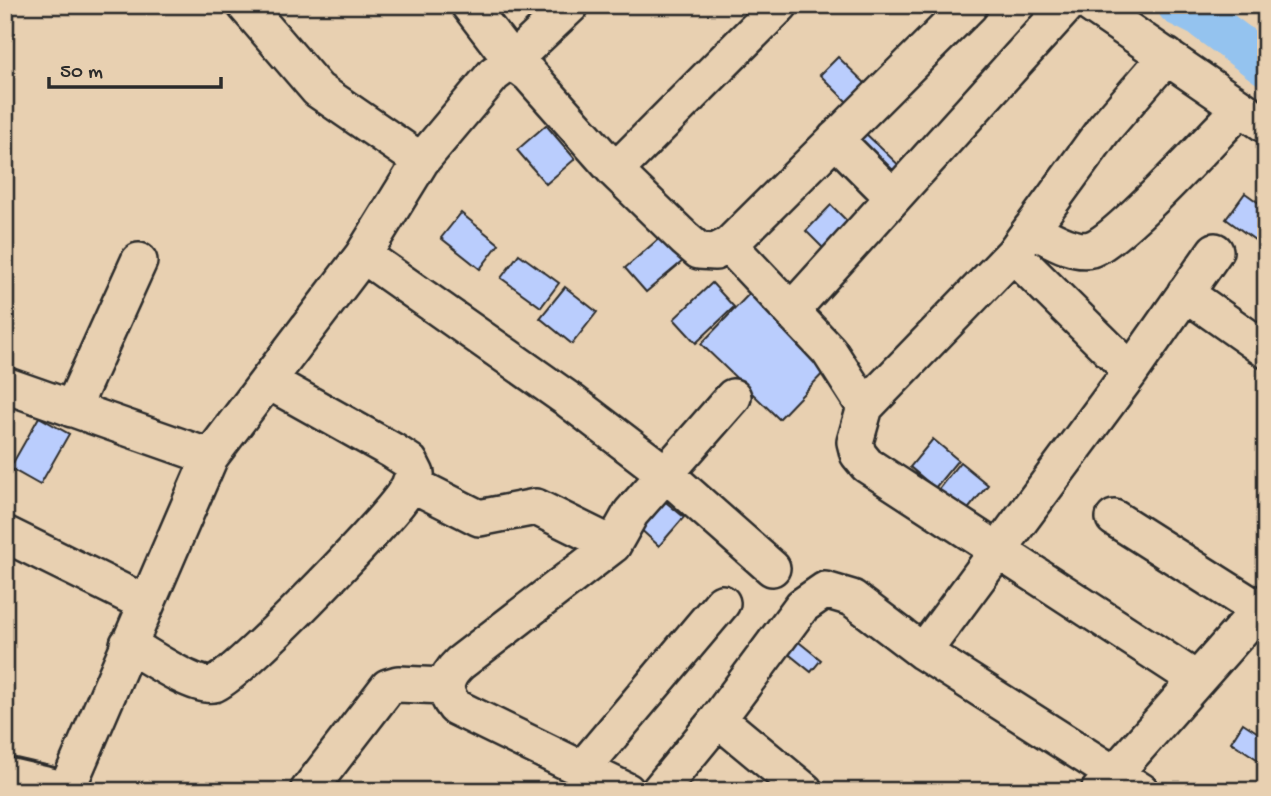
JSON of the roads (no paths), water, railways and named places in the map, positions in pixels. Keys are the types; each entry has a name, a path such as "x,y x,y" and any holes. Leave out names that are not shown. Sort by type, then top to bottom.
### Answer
{"main road":[{"path":"5,777 66,791"}],"street":[{"path":"245,5 318,90 421,161"},
{"path":"469,5 512,61 529,74 615,171 699,251 715,252 729,245 970,5"},
{"path":"66,791 210,457 363,255 421,161 494,74 512,61 570,5"},
{"path":"615,171 780,5"},
{"path":"791,311 1067,5"},
{"path":"1022,242 1090,249 1124,225 1253,117 1091,5"},
{"path":"1167,56 1104,129 1022,242 865,407 855,442 858,454 867,465 1197,680"},
{"path":"835,139 893,197"},
{"path":"1022,242 1130,371"},
{"path":"729,245 829,351 865,407"},
{"path":"923,652 1215,251"},
{"path":"363,255 569,400 667,475 772,568"},
{"path":"72,409 139,261"},
{"path":"1185,293 1266,349"},
{"path":"128,644 196,682 212,685 227,678 400,501 415,474 410,463 268,381"},
{"path":"5,385 210,457"},
{"path":"627,791 455,707 448,699 445,686 450,673 460,663 613,545 631,513 733,397"},
{"path":"410,483 480,518 536,507 613,545"},
{"path":"659,791 718,719 802,606 825,590 852,598 923,652 1118,785 1197,680 1263,606 1114,518"},
{"path":"5,534 145,603"},
{"path":"583,768 722,603"},
{"path":"308,791 388,687 398,684 445,686"},
{"path":"718,719 805,791"}],"waterway":[{"path":"1178,5 1200,16 1266,65"}]}
